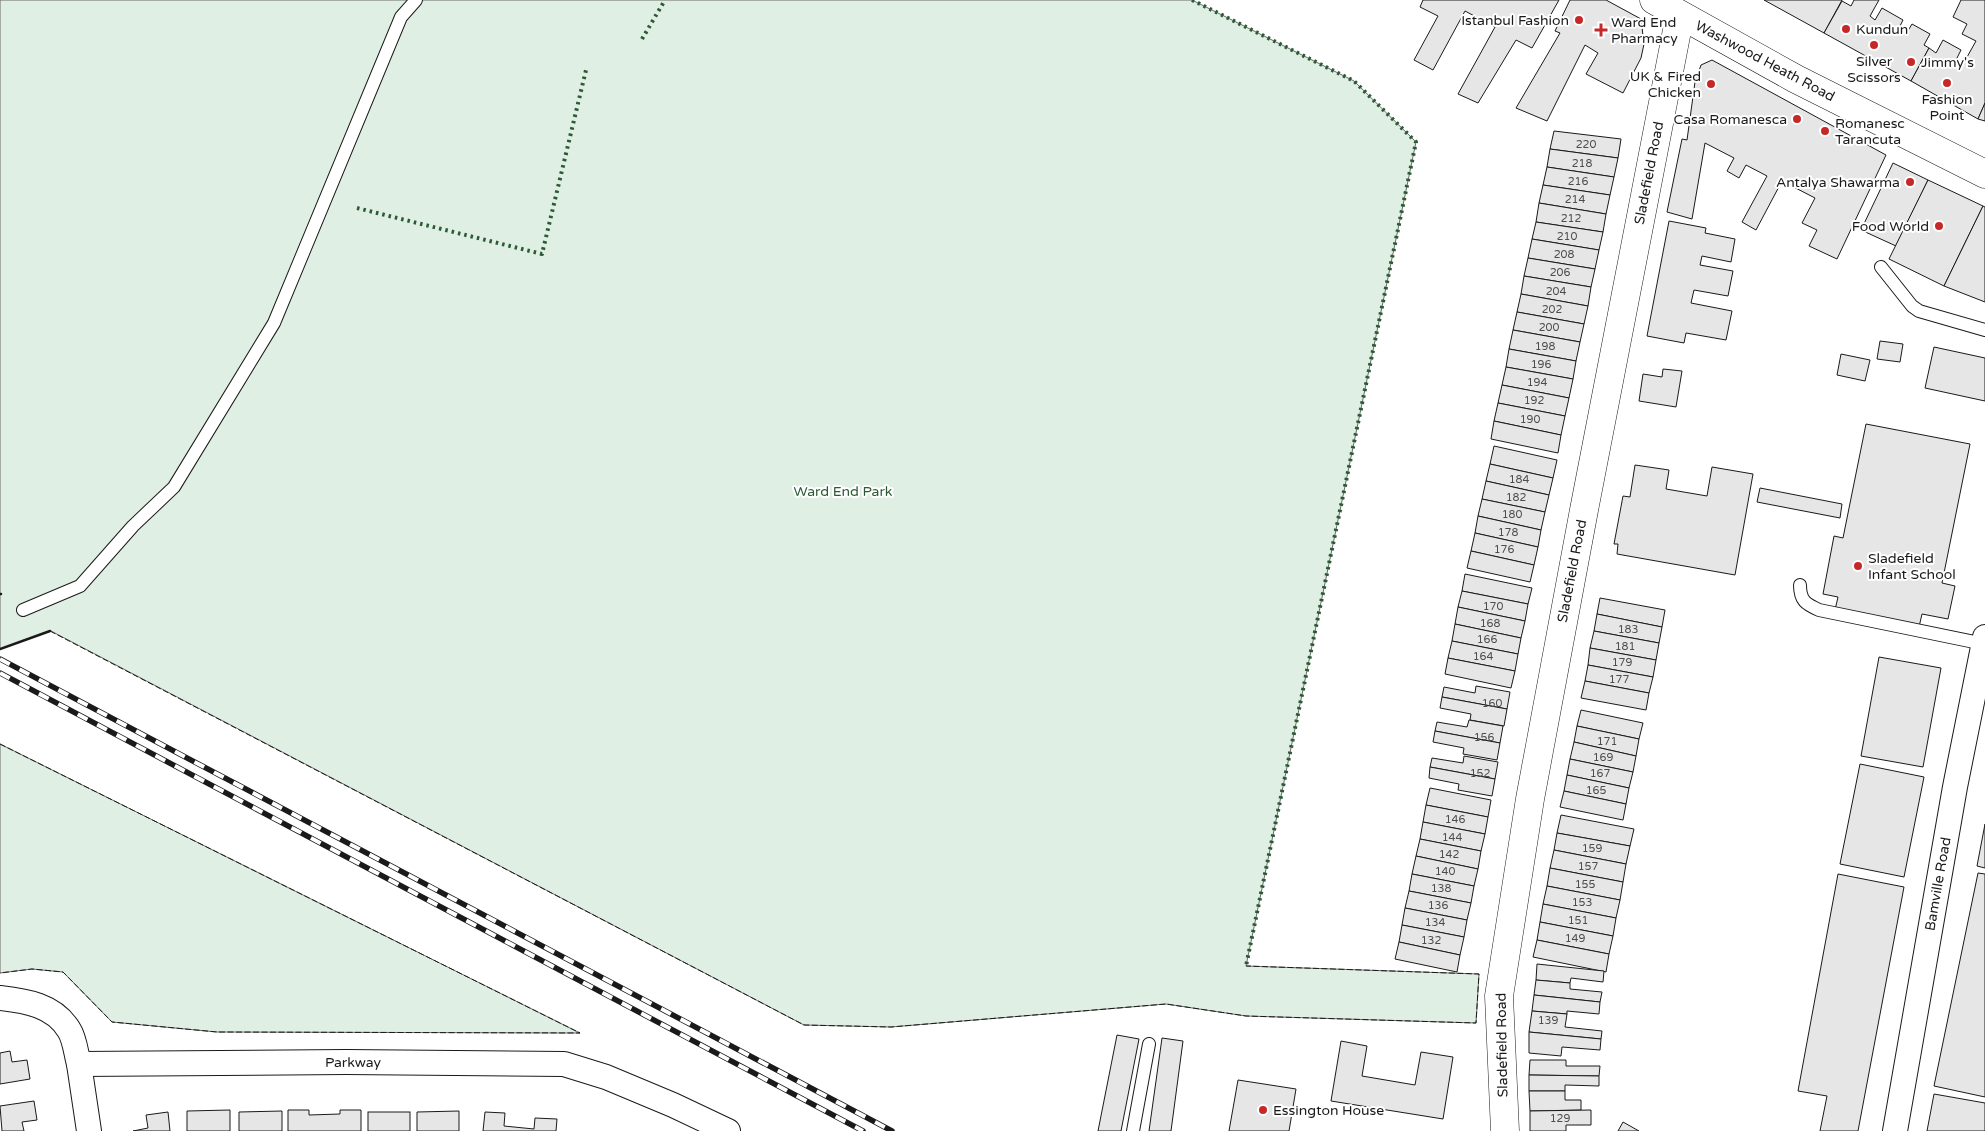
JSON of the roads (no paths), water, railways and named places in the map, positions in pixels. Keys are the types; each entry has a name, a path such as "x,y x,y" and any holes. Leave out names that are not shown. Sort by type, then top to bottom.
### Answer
{"street":[{"name":"Washwood Heath Road","path":"1654,0 1796,79 1985,174"},
{"name":"Sladefield Road","path":"1505,1131 1499,996 1530,799 1680,15"},
{"name":"Bamville Road","path":"1895,1131 1955,787 1984,640"},
{"path":"0,998 27,1001 54,1013 70,1031 79,1064 89,1131"},
{"name":"Parkway","path":"79,1064 346,1062 564,1064 606,1077 673,1105 728,1131"}],"lane":[{"path":"23,610 80,586 133,526 174,487 274,323 401,17 416,0"},
{"path":"1881,268 1912,306 1919,311 1985,330"},
{"path":"1800,586 1800,596 1806,604 1819,610 1984,640"},
{"path":"1133,1131 1149,1044"}],"railway":[{"path":"0,659 892,1131"},
{"path":"0,673 863,1131"}],"place":[{"name":"Istanbul Fashion","path":"1579,20"},
{"name":"Kundun","path":"1846,29"},
{"name":"Ward End Pharmacy","path":"1601,30"},
{"name":"Silver Scissors","path":"1874,45"},
{"name":"Jimmy's","path":"1911,62"},
{"name":"Fashion Point","path":"1947,83"},
{"name":"UK & Fired Chicken","path":"1711,84"},
{"name":"Casa Romanesca","path":"1797,119"},
{"name":"Romanesc Tarancuta","path":"1825,131"},
{"name":"Antalya Shawarma","path":"1910,182"},
{"name":"Food World","path":"1939,226"},
{"name":"Sladefield Infant School","path":"1858,566"},
{"name":"Essington House","path":"1263,1110"}],"park label":[{"name":"Ward End Park","path":"843,491"}]}
